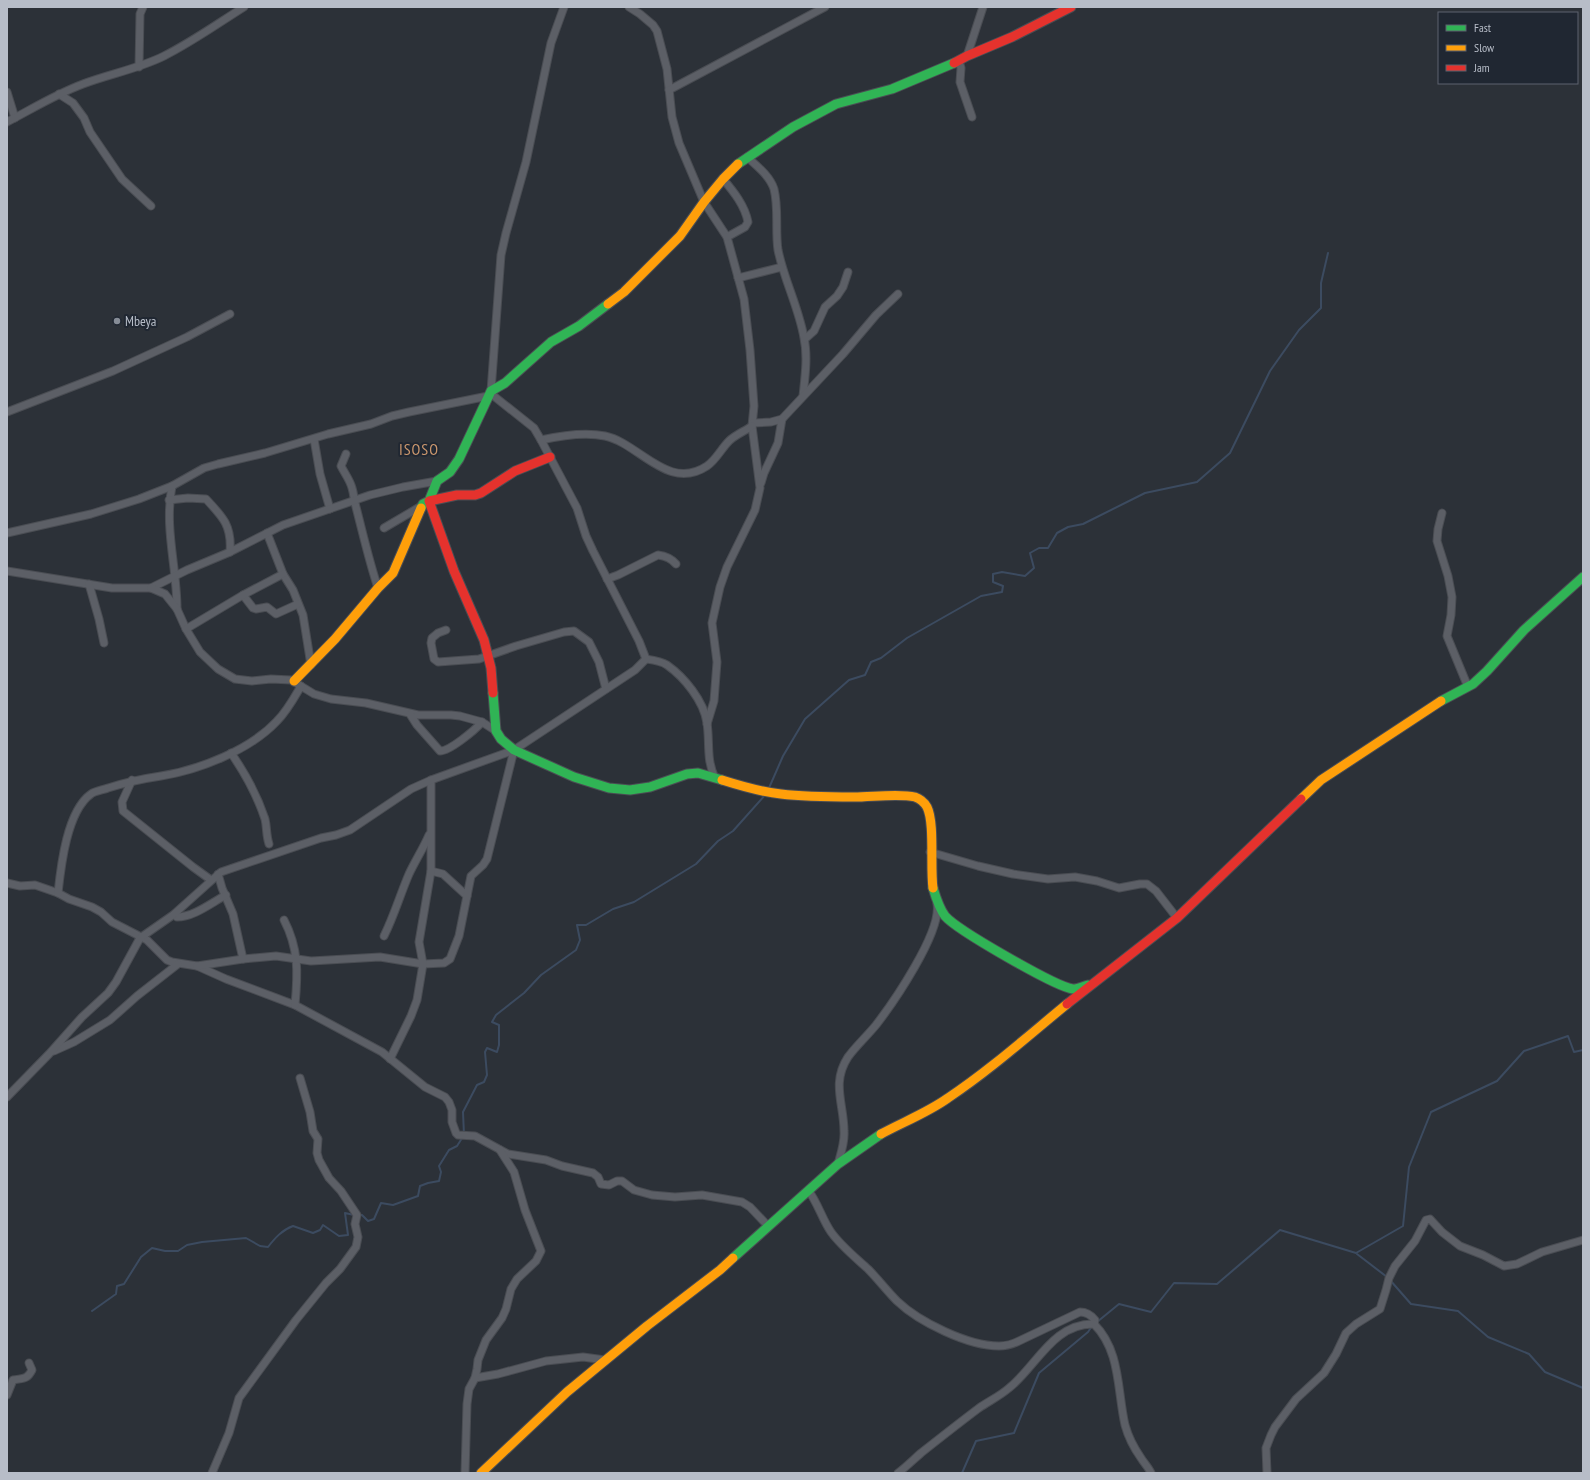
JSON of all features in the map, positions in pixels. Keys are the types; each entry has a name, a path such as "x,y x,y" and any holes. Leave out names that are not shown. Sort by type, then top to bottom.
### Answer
{"street":[{"path":"139,67 140,14 143,7"},
{"path":"7,122 59,94 83,84 139,67 163,57 244,7"},
{"path":"58,893 67,835 79,806 91,794 132,780 200,767 255,740 276,722 286,711 298,684 311,665 378,588 393,573 438,481 450,472 459,459 490,393 501,255 526,162 551,43 564,7"},
{"path":"629,7 653,25 656,31 667,69 672,117 679,143 704,202 727,237 745,306 753,383 752,424 760,488"},
{"path":"669,90 826,7"},
{"path":"972,117 960,82 961,68 983,7"},
{"path":"7,534 91,514 172,486 204,468 266,453 371,424 392,416 490,393 505,383 551,342 578,326 624,292 680,236 704,202 723,179 747,157 792,128 836,104 892,88 963,59 1012,38 1071,7"},
{"path":"7,92 15,118"},
{"path":"59,94 73,103 84,118 90,132 122,179 151,206"},
{"path":"747,157 761,170 774,188 777,243 782,267 794,300 805,339 803,396"},
{"path":"723,179 737,196 747,216 748,222 746,227 727,237"},
{"path":"738,278 782,267"},
{"path":"805,339 814,331 825,307 837,296 843,287 848,272"},
{"path":"541,440 566,436 604,436 619,441 662,469 685,473 707,466 730,440 752,424 782,419 843,354 876,315 898,294"},
{"path":"7,412 113,371 187,337 230,314"},
{"path":"490,393 534,428 577,508 586,536 639,641 646,658 666,665 681,678 697,699 706,716 708,750 711,767 715,778"},
{"path":"707,724 714,701 717,662 712,623 720,587 727,566 755,510 764,473 778,444 782,419"},
{"path":"314,439 320,474 330,509"},
{"path":"346,454 341,466 352,489 371,568 378,588"},
{"path":"384,528 426,503 457,495 475,495 481,493 515,471 550,457"},
{"path":"151,588 230,552 284,525 354,500 392,490 438,481"},
{"path":"172,486 169,530 175,576 177,608"},
{"path":"170,500 188,498 206,499 228,528 231,539 230,552"},
{"path":"426,503 484,640 491,668 496,731"},
{"path":"1442,513 1437,541 1448,576 1452,596 1451,615 1447,636 1468,687"},
{"path":"266,533 283,574 293,590 303,615 311,665"},
{"path":"607,579 658,555 668,558 676,564"},
{"path":"7,571 112,588 151,588 165,594 177,608 193,643 200,652 226,675 242,681 283,679 298,684 314,694 331,700 366,703 410,714 428,716 451,715 482,722 496,731 501,739 514,750 574,777 609,788 630,790 650,787 687,774 698,773 751,789 768,790 780,794 854,797 915,797 922,800 927,807 930,821 931,878 938,914 935,924 916,965 882,1016 848,1057 843,1066 838,1086 844,1140 838,1164"},
{"path":"186,630 243,595 283,574"},
{"path":"481,1473 567,1392 605,1360 720,1270 838,1164 871,1140 890,1129 915,1118 958,1091 1040,1028 1092,983 1177,918 1321,780 1430,707 1468,687 1487,671 1529,626 1583,577"},
{"path":"89,584 104,643"},
{"path":"243,595 253,608 256,609 267,607 276,614 298,604"},
{"path":"446,630 438,633 432,638 431,643 434,659 438,662 479,659 564,632 574,631 589,642 599,662 606,689"},
{"path":"7,1097 49,1054 82,1017 108,993 116,982 140,938 173,915 218,874 322,838 350,830 411,789 431,780 514,750 635,670 646,658"},
{"path":"410,714 416,725 440,751 447,749 456,743 476,729 482,722"},
{"path":"7,883 20,886 35,885 92,907 112,922 140,938 147,940 167,960 178,964 197,966 276,956 311,961 380,957 424,964 444,963 450,959 459,936 470,876 483,865 487,859 514,750"},
{"path":"231,753 250,783 264,818 266,836 269,844"},
{"path":"132,780 122,802 123,811 192,867 211,880"},
{"path":"390,1059 411,1016 417,1000 424,964 418,942 430,871 431,780"},
{"path":"384,936 398,907 409,874 431,831"},
{"path":"930,852 1013,874 1048,879 1075,877 1097,881 1119,888 1147,884 1156,891 1177,918"},
{"path":"430,871 443,874 467,896"},
{"path":"218,874 233,914 243,959"},
{"path":"177,917 184,917 191,914 226,895"},
{"path":"936,899 946,918 1002,954 1066,988 1074,989 1092,983"},
{"path":"284,920 292,935 298,969 295,1005"},
{"path":"49,1054 74,1042 110,1020 137,996 178,964"},
{"path":"197,966 226,979 295,1005 382,1052 425,1087 445,1097 452,1110 452,1122 458,1135 475,1136 485,1140 500,1150 514,1155 546,1160 562,1166 593,1173 598,1177 601,1184 604,1185 622,1181 634,1190 652,1195 702,1195 742,1202 750,1207 768,1226"},
{"path":"212,1473 229,1433 239,1398 301,1314 356,1247 358,1237 355,1224 357,1215 341,1191 327,1174 319,1160 317,1154 318,1139 313,1131 308,1105 300,1078"},
{"path":"465,1473 467,1404 469,1389 474,1378 478,1360 486,1340 502,1318 511,1289 517,1279 536,1261 541,1251 525,1210 514,1172 500,1150"},
{"path":"808,1190 819,1206 826,1224 837,1239 897,1301 936,1328 969,1340 998,1346 1010,1345 1080,1312 1087,1313 1092,1317 1095,1320 1094,1324 1102,1332 1108,1343 1119,1381 1125,1425 1132,1442 1151,1473"},
{"path":"1267,1473 1266,1448 1270,1435 1275,1427 1296,1399 1324,1372 1336,1354 1346,1333 1356,1324 1380,1309 1389,1278 1395,1266 1415,1241 1426,1220 1430,1219 1442,1232 1460,1246 1504,1266 1517,1264 1542,1252 1583,1240"},
{"path":"898,1473 919,1454 980,1408 1008,1390 1051,1343 1078,1325 1094,1324"},
{"path":"474,1378 498,1374 546,1361 583,1358 605,1360"},
{"path":"7,1395 13,1380 25,1379 30,1374 32,1370 29,1363"}],"waterway":[{"path":"769,788 783,756 805,719 849,680 865,675 871,662 881,658 907,638 981,596 1002,592 1003,586 993,582 993,574 1002,572 1025,576 1034,568 1030,553 1039,548 1048,548 1057,533 1068,527 1083,524 1145,493 1197,482 1230,453 1270,371 1299,330 1321,308 1321,283 1328,253"},
{"path":"359,1215 362,1215 368,1221 374,1219 381,1203 393,1205 418,1196 420,1186 439,1181 441,1172 439,1166 449,1150 457,1146 464,1135 463,1112 477,1085 484,1082 487,1075 485,1052 487,1048 497,1052 499,1045 499,1025 492,1022 496,1015 524,993 541,975 576,950 580,940 577,925 586,925 613,909 634,902 696,864 718,841 733,831 766,794"},
{"path":"1097,1322 1119,1304 1151,1312 1174,1283 1217,1284 1280,1230 1356,1253 1403,1226 1409,1167 1431,1112 1497,1081 1524,1051 1568,1036 1574,1052 1583,1050"},
{"path":"92,1311 116,1294 117,1286 124,1284 141,1257 152,1248 165,1251 178,1251 187,1245 202,1242 246,1238 260,1246 268,1247 273,1240 285,1230 293,1226 313,1233 320,1230 323,1225 339,1236 348,1235 345,1213 354,1215"},
{"path":"1357,1254 1387,1277"},
{"path":"1390,1280 1411,1304 1458,1311 1488,1337 1529,1354 1545,1372 1583,1388"},
{"path":"962,1473 976,1441 1014,1433 1039,1373 1088,1332 1092,1326"}],"traffic: fast":[{"path":"738,164 793,127 836,104 892,89 954,63"},
{"path":"421,508 423,504 429,501 437,481 450,472 459,459 491,391 505,383 551,342 579,326 608,304"},
{"path":"1441,701 1473,684 1487,671 1524,630 1583,577"},
{"path":"493,693 496,731 501,739 514,750 574,777 609,788 630,790 650,787 687,774 698,773 722,780"},
{"path":"933,888 939,906 945,916 986,945 1028,969 1063,986 1073,989 1088,985"},
{"path":"733,1258 838,1164 881,1134"}],"traffic: slow":[{"path":"608,304 624,292 680,236 704,202 738,164"},
{"path":"294,681 335,639 378,588 393,573 421,508"},
{"path":"1301,799 1321,780 1441,701"},
{"path":"722,780 744,787 790,795 818,797 901,795 919,799 927,807 931,823 933,888"},
{"path":"881,1134 932,1108 964,1087 1067,1004"},
{"path":"481,1473 567,1392 733,1258"}],"traffic: jam":[{"path":"954,63 1012,37 1071,7"},
{"path":"493,693 491,668 484,640 454,571 429,501 457,495 475,495 481,493 515,471 550,457"},
{"path":"1067,1004 1177,918 1301,799"}],"place":[{"name":"Mbeya","path":"117,321"}],"district":[{"name":"ISOSO","path":"419,449"}]}
